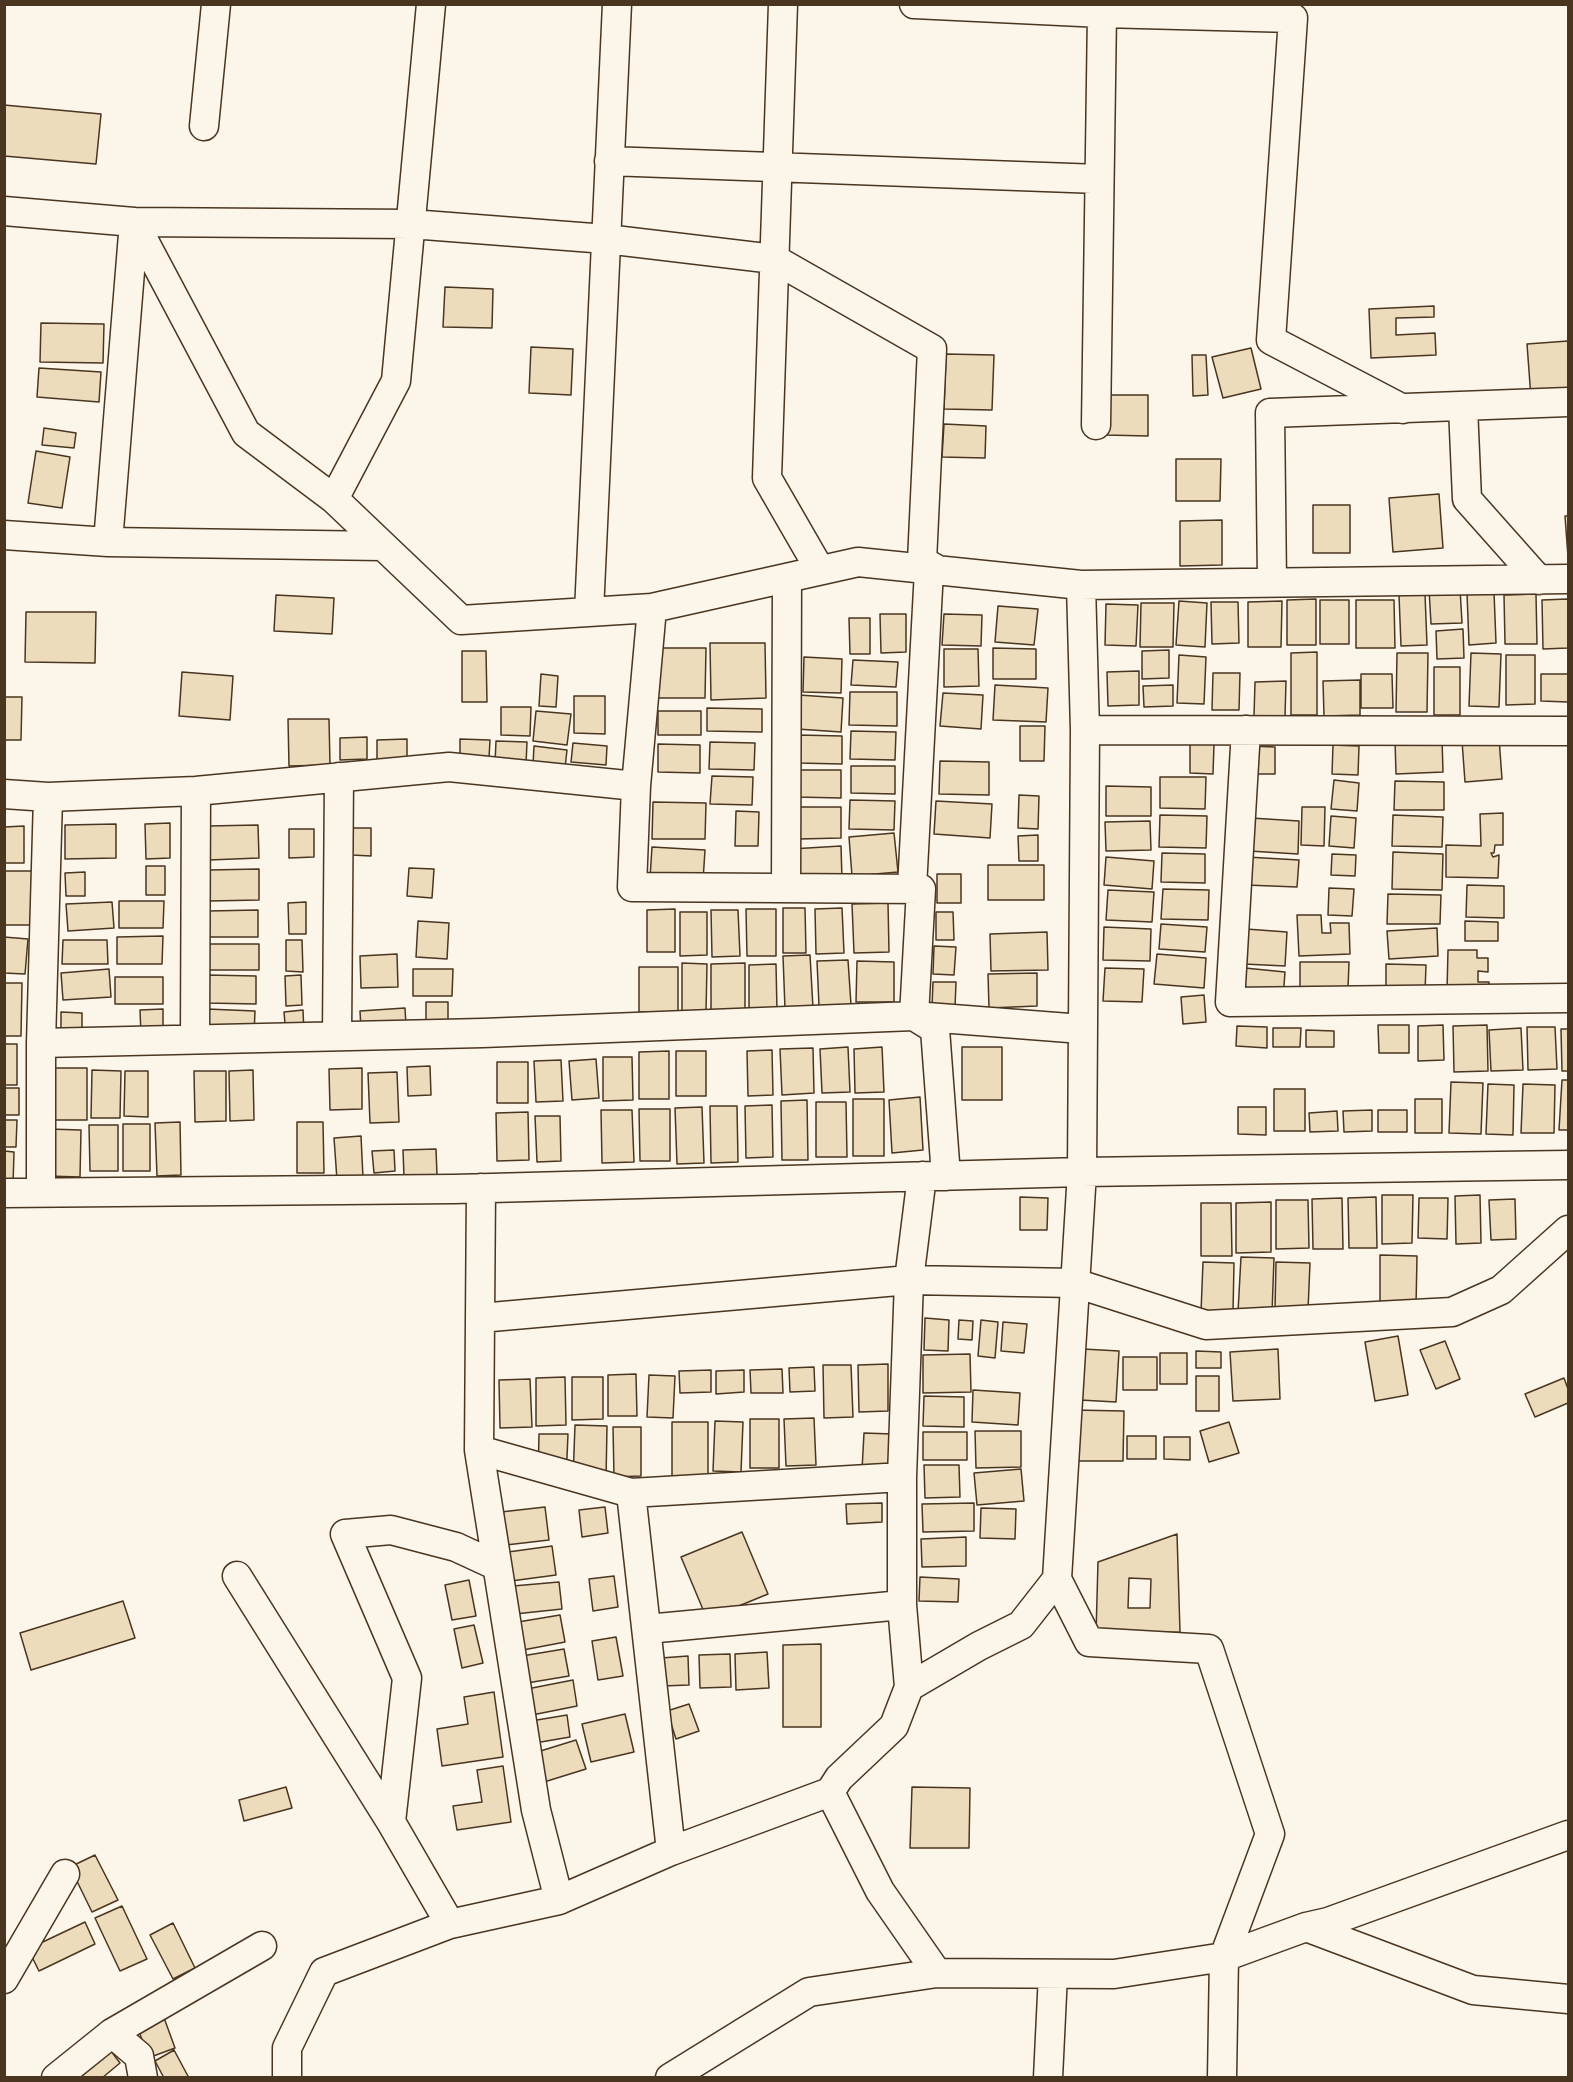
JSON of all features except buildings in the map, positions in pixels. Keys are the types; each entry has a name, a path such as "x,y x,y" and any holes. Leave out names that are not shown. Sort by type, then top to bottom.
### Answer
{"street":[{"path":"204,126 216,4"},
{"path":"334,500 396,381 431,4"},
{"path":"589,612 617,4"},
{"path":"783,4 767,478 820,570"},
{"path":"914,4 1102,13 1293,18 1271,340 1403,409"},
{"path":"1096,425 1102,13"},
{"path":"609,161 1100,179"},
{"path":"4,212 134,222 411,224 606,239 774,259 932,349 922,561 938,570"},
{"path":"134,222 246,433 334,500 461,620 652,608 858,562 1082,585 1569,579"},
{"path":"108,542 134,222"},
{"path":"1272,582 1270,413 1569,402"},
{"path":"1463,407 1467,499 1539,580"},
{"path":"4,535 108,542 382,546"},
{"path":"921,888 912,888 927,605 929,570 938,570"},
{"path":"786,888 787,578"},
{"path":"1082,585 1085,730 1082,1172 1057,1579 1089,1642 1209,1649 1270,1834 1224,1957 1222,2078"},
{"path":"652,608 636,786 632,887 921,888"},
{"path":"1085,730 1569,731"},
{"path":"1246,730 1230,1002 1569,998"},
{"path":"4,795 48,797 196,791 449,767 636,786"},
{"path":"337,1036 339,777"},
{"path":"195,1038 196,791"},
{"path":"41,1192 41,1043 48,797"},
{"path":"914,1016 921,888"},
{"path":"287,2078 286,2048 324,1972 450,1924 559,1900 671,1851 830,1792 839,1778 894,1726 909,1687 902,1605 902,1477 909,1280 934,1176 935,1029 914,1016"},
{"path":"41,1043 483,1033 914,1016 1082,1029"},
{"path":"4,1193 481,1188 1082,1172 1569,1165"},
{"path":"481,1188 479,1450 536,1810 559,1900"},
{"path":"480,1318 909,1280 1075,1284 1206,1325 1452,1312 1501,1290 1569,1230"},
{"path":"479,1450 631,1493 902,1477"},
{"path":"631,1493 671,1851"},
{"path":"391,1822 407,1678 345,1534 392,1530 456,1546 497,1566"},
{"path":"237,1576 391,1822 450,1924"},
{"path":"909,1687 978,1646 1021,1625 1057,1579"},
{"path":"646,1629 902,1605"},
{"path":"830,1792 880,1891 937,1973"},
{"path":"670,2078 809,1992 937,1973 1114,1974 1224,1957 1569,1835"},
{"path":"4,1979 65,1874"},
{"path":"1306,1927 1473,1990 1569,1999"},
{"path":"56,2078 112,2033 262,1946"},
{"path":"1048,2078 1053,1974"},
{"path":"112,2033 139,2056 143,2078"}]}
